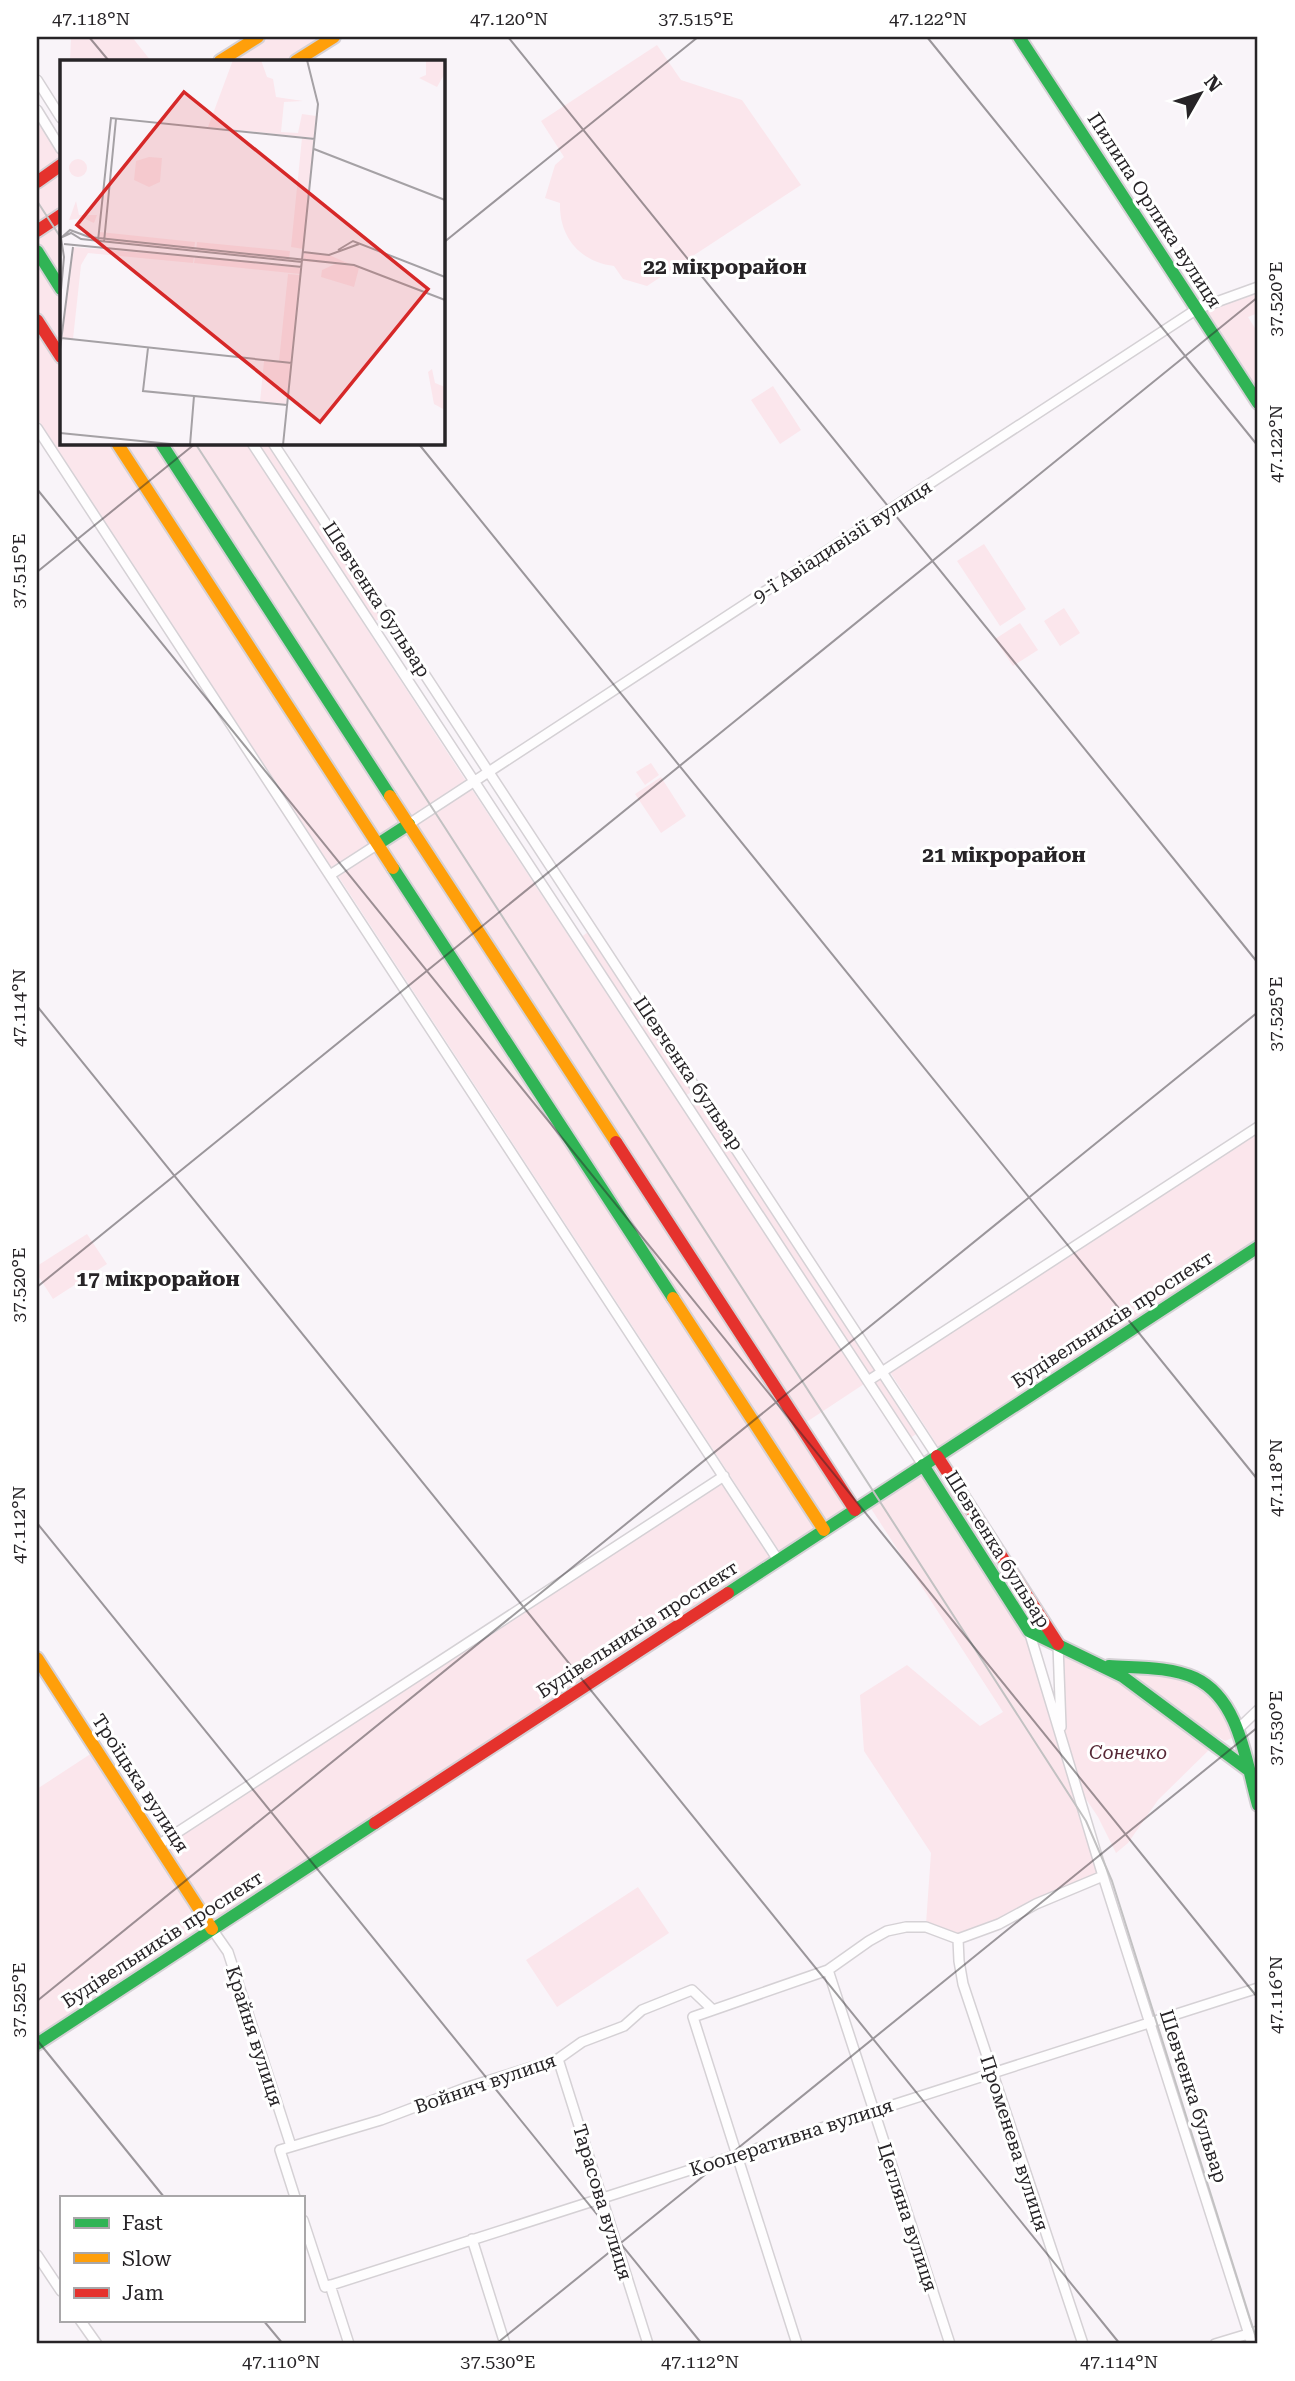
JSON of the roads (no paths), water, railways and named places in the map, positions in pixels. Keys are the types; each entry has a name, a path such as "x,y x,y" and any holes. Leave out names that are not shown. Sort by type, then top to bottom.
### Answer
{"main road":[{"path":"222,60 258,37"},
{"path":"298,60 334,37"},
{"name":"Пилипа Орлика вулиця","path":"1019,37 1258,403"},
{"path":"37,182 60,167"},
{"path":"37,231 60,216"},
{"path":"37,251 60,287"},
{"path":"37,320 60,356"},
{"path":"118,444 824,1530"},
{"path":"162,444 855,1510"},
{"path":"378,844 409,824"},
{"name":"Будівельників проспект","path":"37,2044 1258,1247"},
{"name":"Шевченка бульвар","path":"937,1456 1058,1645"},
{"name":"Шевченка бульвар","path":"923,1465 1029,1631"},
{"path":"1029,1631 1102,1665 1152,1697 1247,1769"},
{"name":"Троїцька вулиця","path":"37,1658 212,1929"},
{"path":"1102,1665 1193,1678 1216,1692 1227,1706 1237,1730 1258,1805"}],"street":[{"path":"37,80 60,116"},
{"path":"37,110 60,147"},
{"name":"9-ї Авіадивізії вулиця","path":"409,824 1197,309 1258,286"},
{"path":"37,428 778,1560"},
{"name":"Шевченка бульвар","path":"253,444 923,1465"},
{"name":"Шевченка бульвар","path":"274,444 937,1456"},
{"path":"373,628 387,618"},
{"path":"330,875 378,844"},
{"path":"575,937 589,927"},
{"path":"868,1381 1258,1127"},
{"path":"158,1845 723,1476"},
{"name":"Шевченка бульвар","path":"1029,1631 1103,1875 1253,2332 1252,2344"},
{"name":"Шевченка бульвар","path":"1058,1645 1062,1739"},
{"path":"1237,1730 1258,1710"},
{"path":"797,2344 693,2017 828,1970 887,1931 926,1927 958,1939 999,1924 1036,1904 1103,1875"},
{"name":"Крайня вулиця","path":"212,1929 228,1952 291,2146"},
{"name":"Променева вулиця","path":"958,1939 963,1984 1083,2344"},
{"name":"Цегляна вулиця","path":"828,1970 950,2344"},
{"name":"Кооперативна вулиця","path":"328,2286 1258,1988"},
{"name":"Войнич вулиця","path":"295,2196 279,2150 381,2120 465,2088 558,2060 582,2042 624,2026 642,2010 692,1990 713,2010"},
{"name":"Тарасова вулиця","path":"558,2060 648,2344"},
{"path":"304,2223 349,2344"},
{"path":"472,2239 505,2344"},
{"path":"38,2260 60,2290"},
{"path":"81,2322 97,2344"},
{"path":"1215,2344 1253,2332"}],"tram line":[{"path":"37,201 60,236"},
{"path":"196,444 1086,1821 1112,1881 1258,2344"}],"district":[{"name":"22 мікрорайон","path":"725,267"},
{"name":"21 мікрорайон","path":"1004,855"},
{"name":"17 мікрорайон","path":"158,1279"}],"park label":[{"name":"Сонечко","path":"1128,1752"}]}
